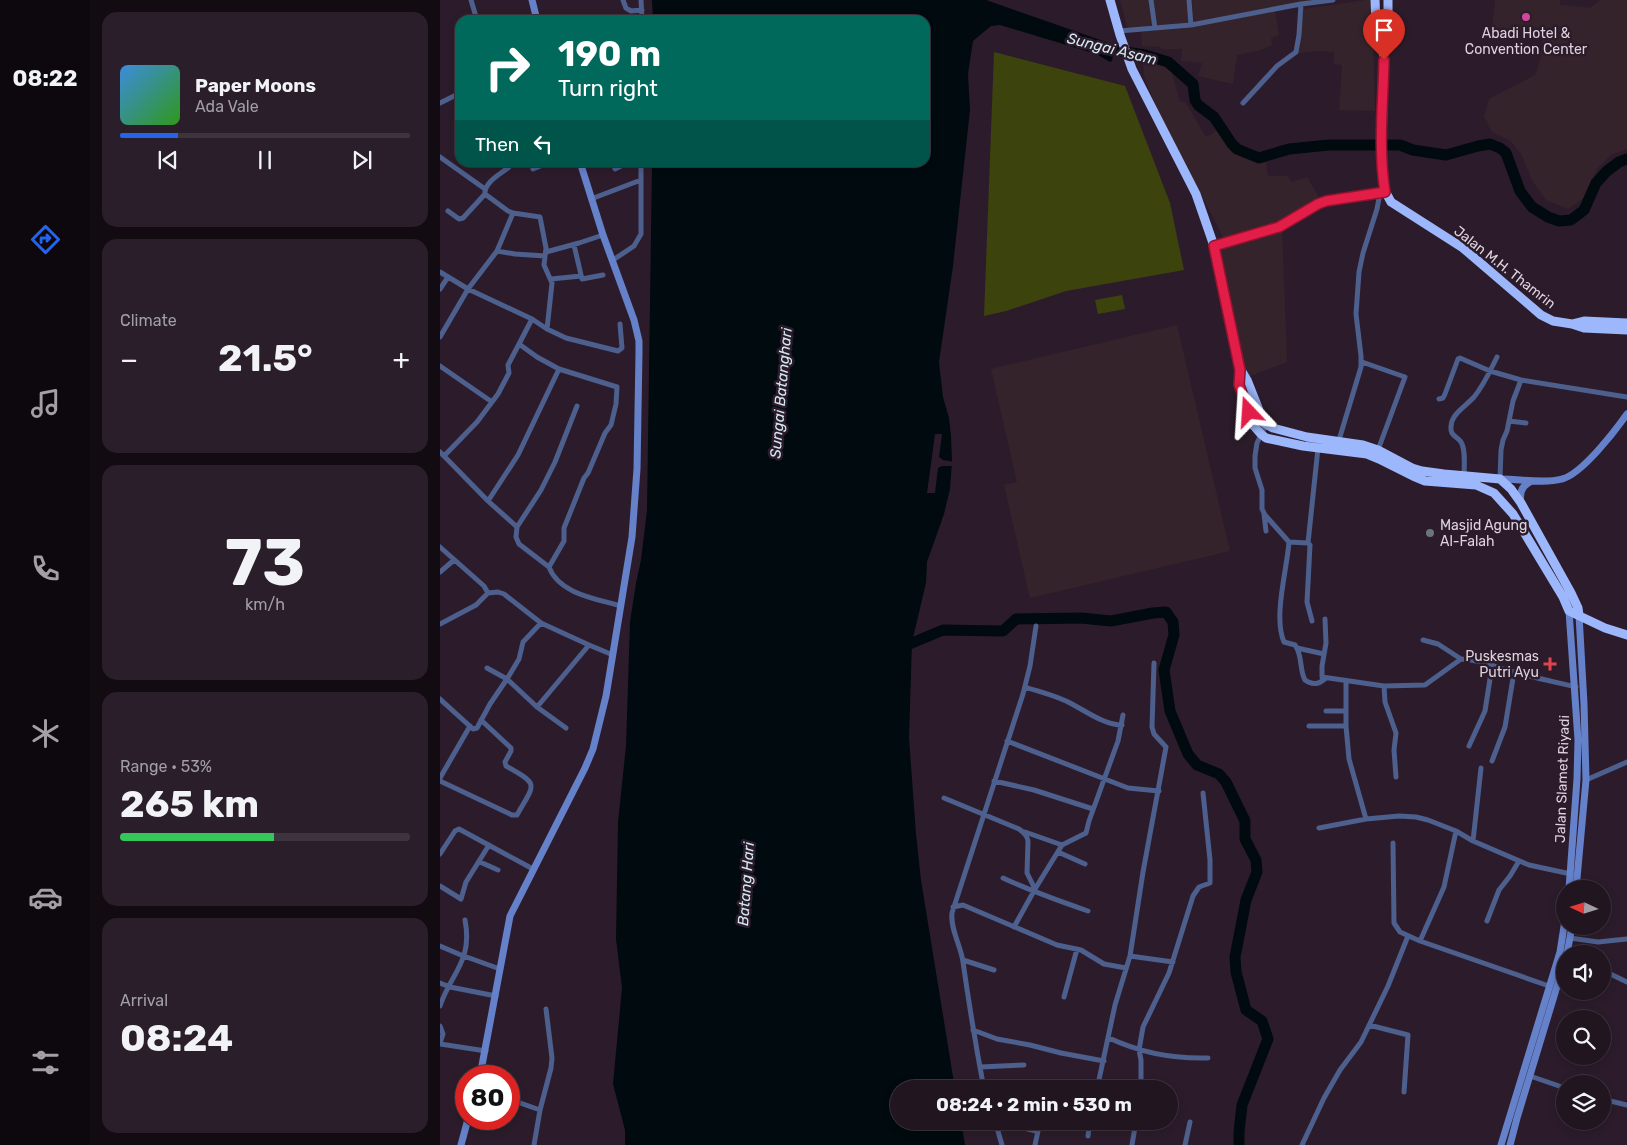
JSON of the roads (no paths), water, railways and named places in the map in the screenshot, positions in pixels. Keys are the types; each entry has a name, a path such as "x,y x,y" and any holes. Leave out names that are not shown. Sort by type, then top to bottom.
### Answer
{"highway":[{"path":"1110,0 1132,69 1196,194 1214,246 1240,370 1239,385 1254,426 1261,434 1272,439 1318,448 1368,454 1380,458 1425,481 1500,479 1511,488 1521,503 1578,608 1579,615"},
{"path":"1375,0 1376,23 1384,44"},
{"path":"1383,192 1384,44 1388,24 1388,0"},
{"name":"Jalan M.H. Thamrin","path":"1383,192 1400,209 1463,248 1541,315 1552,321 1584,328 1627,330"},
{"name":"Jalan M.H. Thamrin","path":"1572,324 1584,321 1627,323"},
{"path":"1240,370 1247,380 1258,410 1266,425 1285,432 1339,440 1378,450 1417,469 1464,480"},
{"path":"1480,481 1513,514 1563,597 1569,611 1605,628 1627,635"}],"main road":[{"path":"532,0 536,15"},
{"path":"483,1065 510,916 586,768 593,750 613,655 634,520 637,469 639,341 634,320 603,235 581,167"},
{"path":"1500,479 1550,481 1563,479 1571,475 1581,468 1612,434 1627,414"},
{"path":"1521,503 1520,493 1523,487 1528,482 1534,480"},
{"name":"Jalan Slamet Riyadi","path":"1569,611 1576,687 1578,740 1576,880"},
{"name":"Jalan Slamet Riyadi","path":"1570,880 1586,780 1579,615"},
{"path":"1567,945 1570,935"},
{"path":"1501,1145 1549,986 1556,971"},
{"path":"1510,1145 1556,990"},
{"path":"461,1145 465,1130"}],"street":[{"path":"471,0 476,15"},
{"path":"623,0 626,8 631,11 642,10"},
{"path":"641,0 642,15"},
{"path":"1151,0 1155,28"},
{"path":"1189,0 1192,25"},
{"path":"1119,33 1192,25 1301,4 1333,0"},
{"path":"1243,103 1277,66 1296,52 1301,4"},
{"path":"440,103 455,96"},
{"path":"440,157 485,191 508,212 540,217 546,248 544,265 551,279 551,300 547,328"},
{"path":"448,211 459,219 464,218 488,185 509,167"},
{"path":"532,169 537,167"},
{"path":"615,169 619,167"},
{"path":"613,260 634,246 641,234 641,167"},
{"path":"591,199 641,180"},
{"path":"1214,246 1279,227 1326,201 1383,192 1363,253 1359,272 1356,314 1362,362 1360,376 1339,440"},
{"path":"440,337 468,289 497,251 513,213"},
{"path":"497,251 515,254 545,254 603,235"},
{"path":"574,245 581,276"},
{"path":"440,272 468,289 532,319 566,338 620,351 622,348 620,324"},
{"path":"551,279 581,276 583,279 603,275"},
{"path":"440,289 448,277"},
{"path":"518,527 488,502 442,454 477,422 492,402 506,380 510,371 508,365 532,319"},
{"path":"519,344 559,369 618,388 610,425 584,478 564,528 564,541 549,567"},
{"path":"1464,480 1463,449 1461,442 1451,431 1452,421 1475,396 1497,357"},
{"path":"1439,399 1443,398 1459,359 1521,380 1627,397"},
{"path":"441,360 440,366 492,402"},
{"path":"1362,362 1405,378 1378,450"},
{"path":"488,502 518,455 559,369"},
{"path":"1500,479 1501,450 1510,411 1521,380"},
{"path":"577,406 555,462 541,490 518,527 516,537 518,544 549,567 551,573 572,591 621,606"},
{"path":"1509,421 1526,423"},
{"path":"1266,425 1254,456 1262,490 1266,531"},
{"path":"1312,621 1307,602 1310,545 1308,543 1318,448"},
{"path":"1264,512 1289,542 1279,624 1284,642 1295,645 1299,651 1305,680 1315,684 1321,683 1326,678"},
{"path":"1289,542 1308,543"},
{"path":"440,547 484,586 488,593"},
{"path":"440,572 454,560"},
{"path":"440,624 476,605 488,593 498,592 504,594 541,622 613,655"},
{"path":"1325,619 1326,643 1322,677 1384,686 1427,685 1461,659"},
{"path":"440,699 473,729 476,728 519,659 523,642 541,622"},
{"path":"982,1080 963,960 951,918 1025,687 1036,626"},
{"path":"1423,640 1438,644 1461,659 1473,660 1576,687"},
{"path":"537,708 589,645"},
{"path":"1297,648 1324,654"},
{"path":"1099,1080 1115,1005 1130,956 1166,747 1154,734 1152,727 1154,663"},
{"path":"1469,746 1485,711 1492,666"},
{"path":"486,668 507,679 537,708 566,728"},
{"path":"1492,761 1505,727 1514,672"},
{"path":"1346,681 1346,726 1349,759 1366,819"},
{"path":"1384,686 1385,702 1396,733 1394,750 1396,777"},
{"path":"1025,687 1072,703 1108,722 1116,725 1122,724"},
{"path":"1326,711 1346,711"},
{"path":"1014,927 1062,845 1086,833 1118,741 1124,715"},
{"path":"470,726 440,779 512,815 517,814 531,790 530,782 527,778 506,766 504,762 511,751 510,748 481,720"},
{"path":"1309,726 1346,726"},
{"path":"1007,741 1128,788 1159,791"},
{"path":"1586,780 1627,762"},
{"path":"1473,841 1481,768"},
{"path":"994,780 1034,790 1093,810"},
{"path":"1141,1080 1139,1050 1143,1027 1162,990 1173,962 1193,896 1199,887 1210,883 1210,860 1203,793"},
{"path":"944,798 1022,831 1062,845"},
{"path":"1319,828 1366,819 1408,816 1428,820 1456,831 1473,841 1529,865 1571,874"},
{"path":"440,854 456,829 533,870"},
{"path":"1022,831 1028,839 1027,873 1034,891"},
{"path":"1420,941 1444,887 1456,831"},
{"path":"1393,843 1394,923 1400,932 1420,941 1549,986"},
{"path":"440,886 461,898 466,882 489,845"},
{"path":"1058,852 1086,864"},
{"path":"1487,920 1499,890 1519,860"},
{"path":"480,862 498,870"},
{"path":"1003,878 1088,911"},
{"path":"953,907 963,905 1057,944 1077,948 1104,964 1126,968"},
{"path":"440,1006 464,956 467,936 465,920"},
{"path":"1302,1145 1324,1098 1340,1070 1361,1042 1388,986 1408,936"},
{"path":"1570,938 1598,942 1627,939"},
{"path":"440,946 500,969"},
{"path":"1064,997 1077,948"},
{"path":"1130,956 1173,962"},
{"path":"963,960 994,970"},
{"path":"1611,974 1627,982"},
{"path":"440,983 450,987 496,996"},
{"path":"534,1145 552,1058 546,1009"},
{"path":"1370,1024 1408,1034 1404,1092"},
{"path":"440,1026 443,1034 440,1043 486,1051"},
{"path":"973,1030 997,1039 1104,1061"},
{"path":"1108,1038 1139,1050 1178,1058 1208,1058"},
{"path":"980,1068 1024,1065"},
{"path":"1530,1076 1556,1085"},
{"path":"1611,1101 1627,1105"},
{"path":"520,1103 540,1110"},
{"path":"1002,1145 995,1121 1038,1131 1035,1145"},
{"path":"1185,1145 1190,1122"},
{"path":"1088,1136 1089,1130"},
{"path":"1132,1145 1134,1130"}],"water":[{"path":"652,0 986,0 1106,42 1113,53 1112,61 1110,62 1096,54 1000,25 991,26 973,41 968,74 970,110 953,266 939,362 943,397 949,418 951,436 950,489 944,514 927,562 926,583 912,642 909,738 921,880 954,1080 890,1080 890,1130 962,1130 965,1145 625,1145 625,1130 613,1084 622,988 616,939 618,822 626,746 630,622 641,560 647,510 652,167 930,167 930,15 653,15"}],"waterway":[{"name":"Sungai Asam","path":"1098,48 1145,55 1168,62 1193,84 1195,100 1198,105 1214,117 1232,144 1237,149 1259,158 1289,149 1329,145 1400,145 1413,150 1446,155 1490,144 1506,153 1520,191 1532,207 1548,217 1559,221 1571,220 1584,210 1596,183 1607,171 1619,162 1627,159"},
{"path":"898,647 900,648 943,630 1003,631 1016,619 1081,618 1111,621 1166,612 1173,622 1174,635 1164,670 1170,711 1188,754 1197,765 1219,774 1226,782 1245,821 1245,839 1256,860 1257,872 1246,900 1235,957 1236,972 1246,1010 1262,1021 1268,1039 1242,1105 1239,1145"}],"place":[{"name":"Abadi Hotel & Convention Center","path":"1526,17"},
{"name":"Masjid Agung Al-Falah","path":"1430,533"},
{"name":"Puskesmas Putri Ayu","path":"1550,664"}],"water label":[{"name":"Sungai Batanghari","path":"781,393"},
{"name":"Batang Hari","path":"746,884"}]}
